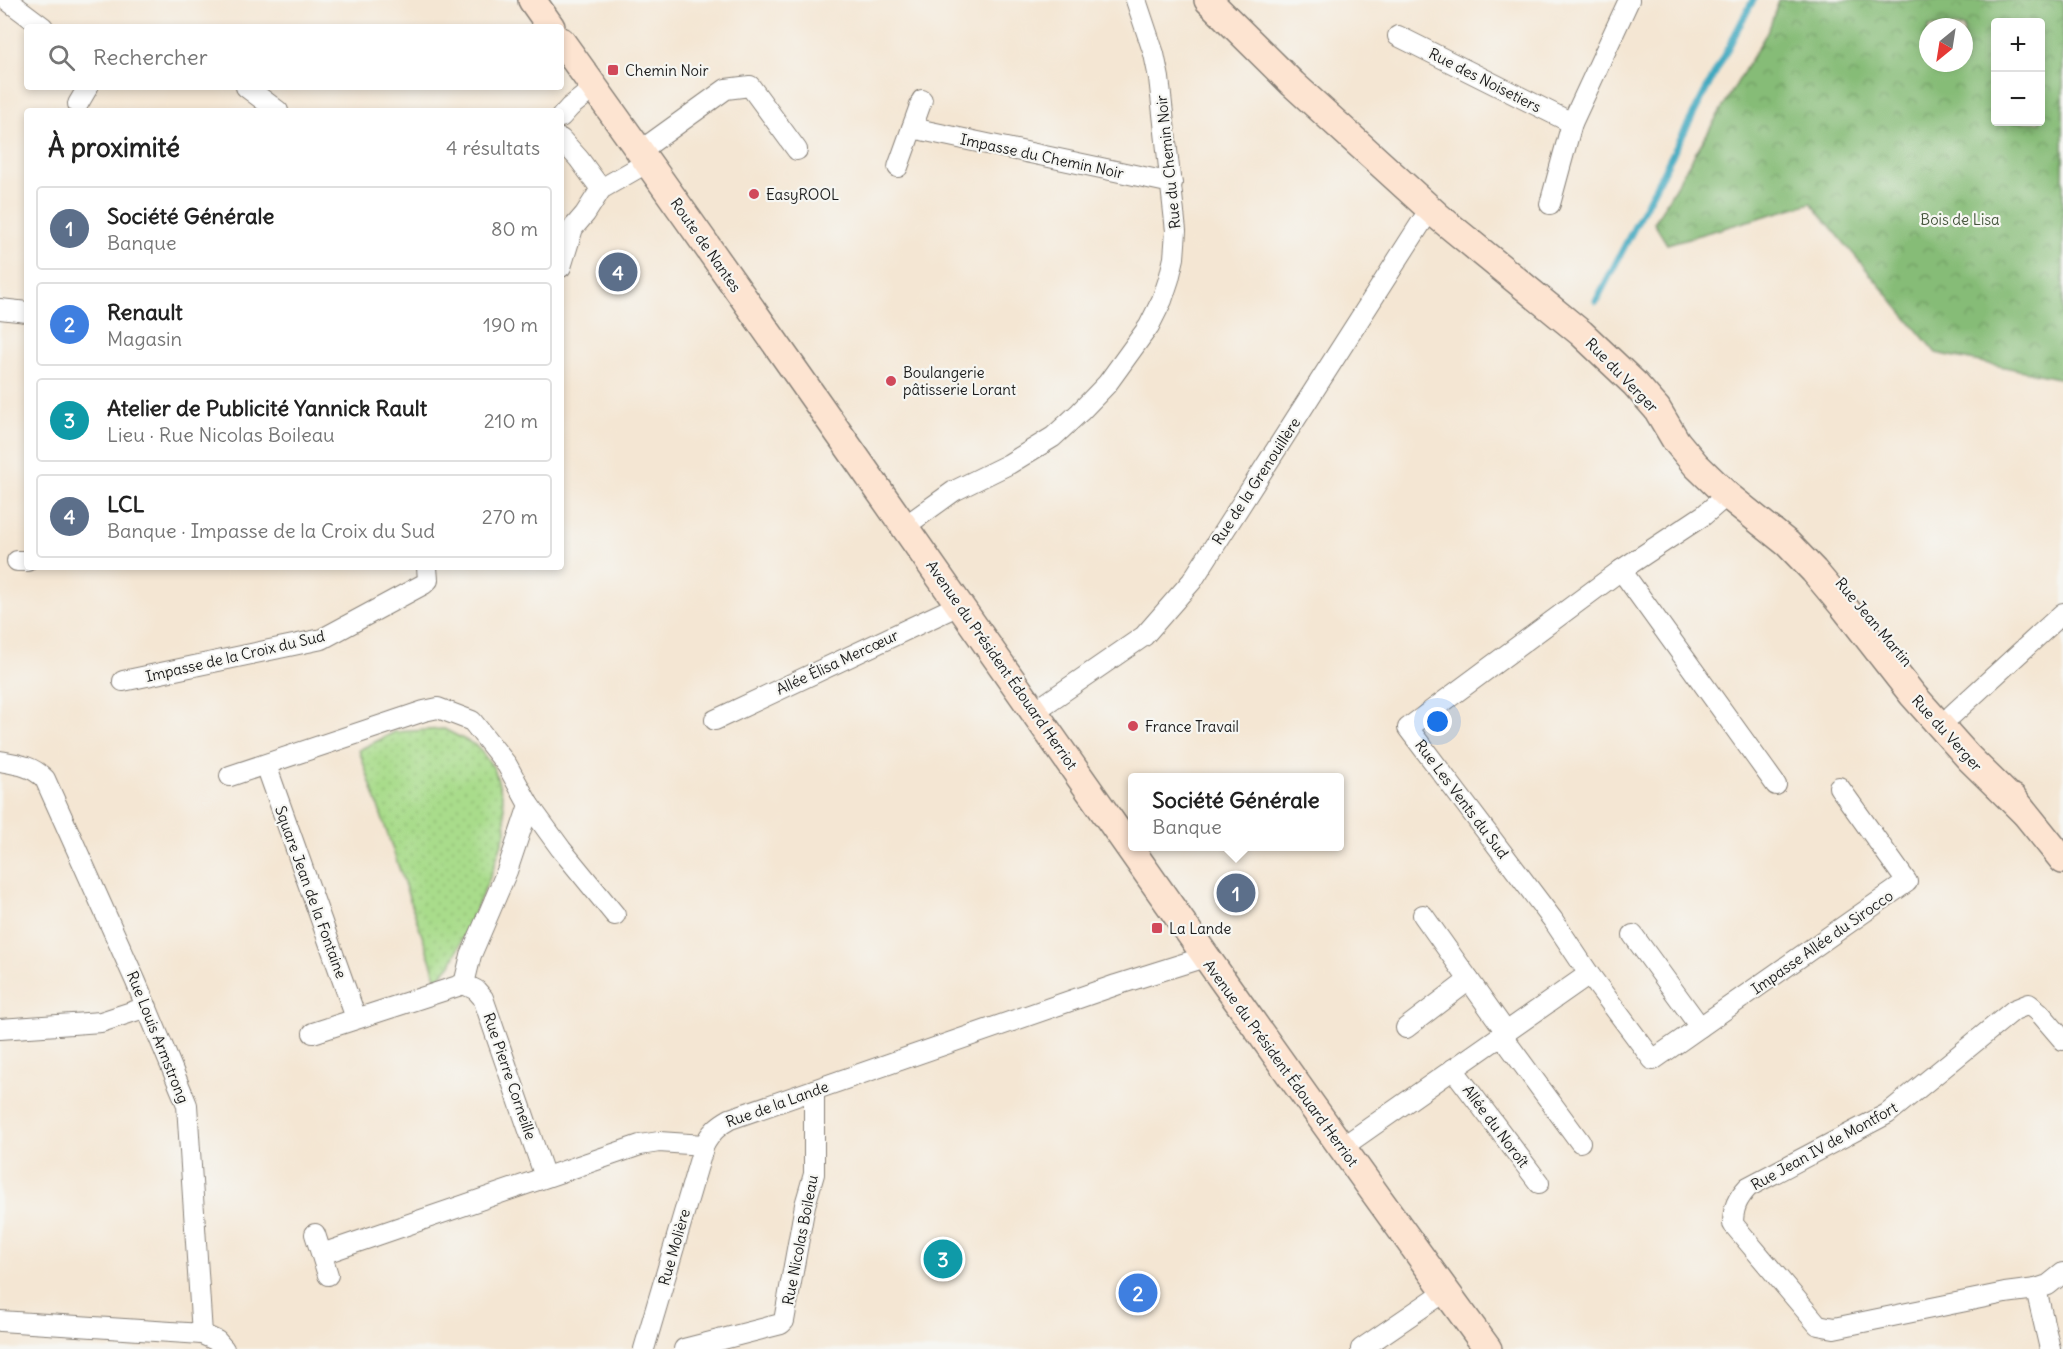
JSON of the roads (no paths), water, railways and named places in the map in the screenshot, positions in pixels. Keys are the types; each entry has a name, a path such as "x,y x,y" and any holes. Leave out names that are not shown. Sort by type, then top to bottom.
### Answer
{"main road":[{"path":"532,0 549,24"},
{"name":"Rue du Verger","path":"1208,0 1293,84 1430,209 1581,333 1635,384 1658,409 1676,441 1727,495 1788,544 1814,571 1912,694 1969,758 2023,811"},
{"name":"Route de Nantes","path":"564,45 851,450"},
{"name":"Rue Jean Martin","path":"1658,409 1788,527 1847,588 1952,715 2023,811 2063,860"},
{"name":"Avenue du Président Édouard Herriot","path":"851,450 1128,846"},
{"name":"Avenue du Président Édouard Herriot","path":"1132,851 1341,1148 1488,1349"}],"street":[{"path":"7,0 39,24"},
{"name":"Rue du Chemin Noir","path":"904,527 954,491 1009,464 1053,436 1080,412 1107,384 1149,326 1166,289 1174,258 1176,231 1172,183 1159,78 1154,54 1136,0"},
{"path":"1550,204 1572,123 1629,0"},
{"name":"Rue des Noisetiers","path":"1398,36 1572,123"},
{"path":"564,257 573,228 602,189 726,89 750,86 797,150"},
{"path":"564,114 594,87"},
{"path":"250,90 274,108"},
{"path":"898,167 922,100"},
{"name":"Impasse du Chemin Noir","path":"912,128 1172,183"},
{"path":"564,142 602,189"},
{"name":"Rue de la Grenouillère","path":"1035,711 1144,636 1192,581 1430,209"},
{"path":"0,309 24,312"},
{"name":"Rue Les Vents du Sud","path":"1589,974 1554,920 1408,728 1621,570 1704,515 1727,495"},
{"name":"Impasse de la Croix du Sud","path":"123,681 322,639 424,584 428,580 427,570"},
{"path":"1621,570 1776,785"},
{"name":"Allée Élisa Mercœur","path":"715,720 959,605"},
{"path":"1952,715 2063,614"},
{"path":"230,776 438,708 472,722 507,765 529,805 561,849 615,915"},
{"name":"Rue Louis Armstrong","path":"0,761 28,767 45,779 147,1007 187,1105 202,1334"},
{"name":"Square Jean de la Fontaine","path":"266,765 356,1018"},
{"name":"Impasse Allée du Sirocco","path":"1589,974 1653,1060 1907,882 1839,787"},
{"path":"313,1033 464,984 471,955 507,871 529,805"},
{"path":"1423,915 1580,1142"},
{"path":"1633,935 1700,1027"},
{"name":"Rue de la Lande","path":"704,1145 718,1126 730,1119 1116,985 1205,957"},
{"path":"1341,1148 1589,974"},
{"path":"1406,1029 1469,980"},
{"name":"Rue Pierre Corneille","path":"464,984 476,990 483,998 545,1177"},
{"name":"Rue Jean IV de Montfort","path":"2063,1040 2029,1004 2014,1010 1887,1114 1748,1187 1739,1196 1733,1210 1733,1224 1818,1325 1824,1327 1834,1328 2005,1293 2036,1289 2048,1285 2063,1273"},
{"path":"0,1029 101,1022 147,1007"},
{"name":"Allée du Noroît","path":"1453,1069 1539,1183"},
{"name":"Rue Nicolas Boileau","path":"684,1349 780,1324 784,1321 805,1205 814,1174 813,1090"},
{"path":"322,1254 640,1145 659,1142 704,1145"},
{"name":"Rue Molière","path":"644,1349 704,1145"},
{"path":"315,1234 328,1275"},
{"path":"2036,1289 2050,1349"},
{"path":"1361,1349 1446,1291"},
{"path":"0,1322 202,1334 218,1341 225,1349"}],"waterway":[{"path":"1596,301 1753,0"}],"place":[{"name":"Chemin Noir","path":"613,70"},
{"name":"EasyROOL","path":"754,194"},
{"name":"LCL","path":"618,272"},
{"name":"Boulangerie pâtisserie Lorant","path":"891,381"},
{"name":"France Travail","path":"1133,726"},
{"name":"Société Générale","path":"1236,893"},
{"name":"La Lande","path":"1157,928"},
{"name":"Atelier de Publicité Yannick Rault","path":"943,1259"},
{"name":"Renault","path":"1138,1293"}],"park label":[{"name":"Bois de Lisa","path":"1960,219"}]}
